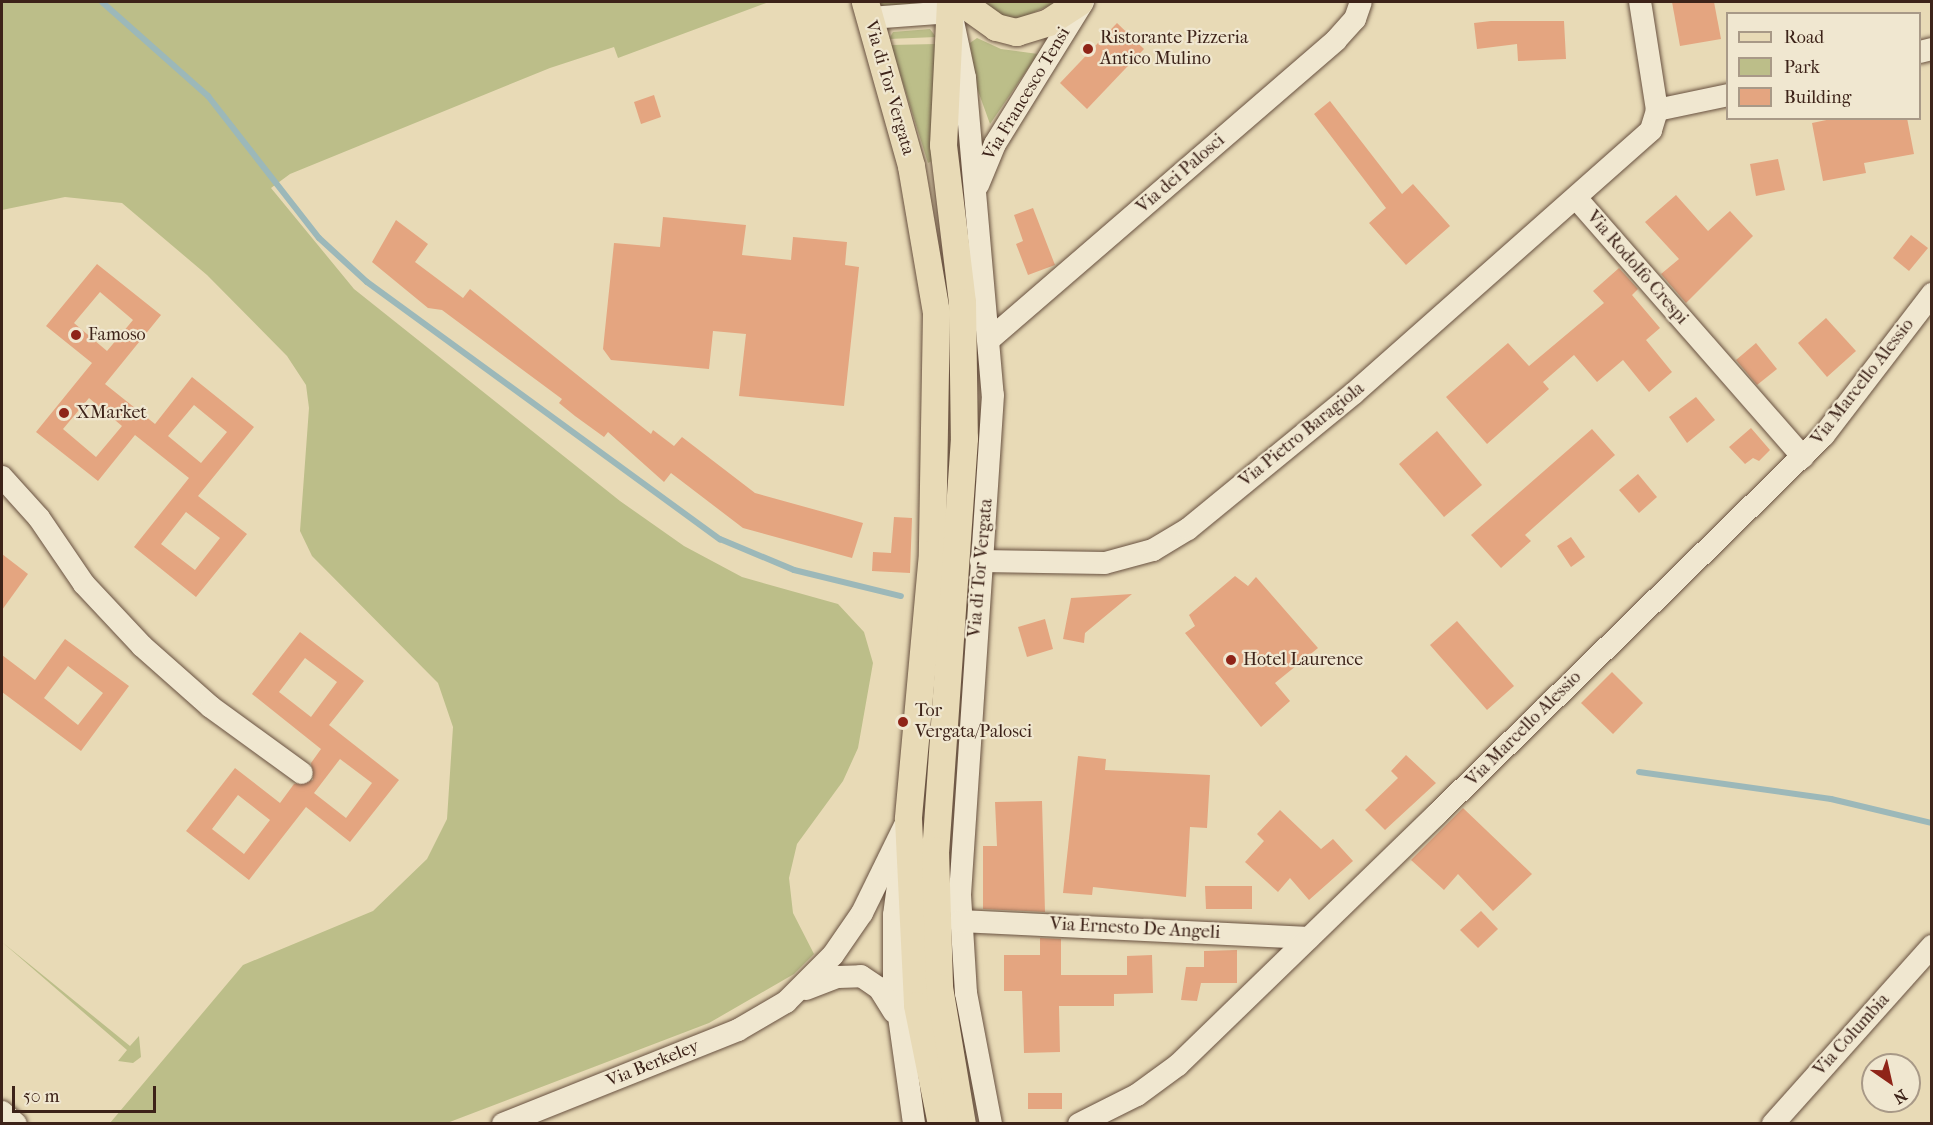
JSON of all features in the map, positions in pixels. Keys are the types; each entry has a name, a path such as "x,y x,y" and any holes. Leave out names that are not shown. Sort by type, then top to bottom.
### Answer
{"main road":[{"path":"954,5 996,27 1016,32 1048,22 1081,2"},
{"name":"Via di Tor Vergata","path":"954,5 943,144 962,302 964,438 935,850 940,1001 962,1124"},
{"name":"Via di Tor Vergata","path":"867,10 911,166 938,340 930,574 908,819 917,1005 941,1124"}],"street":[{"name":"Via Francesco Tensi","path":"977,189 995,144 1081,2"},
{"name":"Via dei Palosci","path":"990,339 1336,40 1355,19 1361,2"},
{"path":"1640,2 1657,110 1726,95"},
{"path":"867,10 954,5"},
{"name":"Via di Tor Vergata","path":"954,5 965,78 977,189 990,339 992,438 981,561 961,921 966,993 991,1124"},
{"name":"Via Rodolfo Crespi","path":"1657,110 1647,134 1577,199 1803,457"},
{"name":"Via Pietro Baragiola","path":"981,561 1129,559 1173,539 1233,492 1577,199"},
{"name":"Via Marcello Alessio","path":"1079,1124 1168,1073 1309,938 1837,422 1932,294"},
{"path":"2,477 39,518 84,584 142,646 211,707 302,773"},
{"name":"Via di Tor Vergata","path":"908,819 894,915 897,1017 914,1124"},
{"name":"Via Berkeley","path":"796,993 862,913 908,819"},
{"name":"Via Ernesto De Angeli","path":"961,921 1309,938"},
{"name":"Via Columbia","path":"1773,1124 1932,946"},
{"name":"Via Berkeley","path":"503,1124 738,1030 796,993 838,977 861,976 879,988 897,1017"},
{"path":"2,1112 16,1124"}],"green space":[{"path":"2,2 769,2 618,58 614,47 550,68 290,174 271,188 354,289 620,501 684,546 742,577 838,604 864,632 873,663 858,748 843,781 797,844 789,878 793,913 814,954 794,974 709,1023 447,1123 110,1123 243,965 373,911 427,859 447,819 453,727 438,683 312,556 300,531 309,408 306,385 287,356 207,275 122,203 65,197 2,210"},
{"path":"878,2 936,2 883,13"},
{"path":"981,2 1057,2 1010,23"},
{"path":"930,29 936,37 889,39 893,32"},
{"path":"977,38 1001,49 1038,54 990,124 977,88 970,43"},
{"path":"935,44 932,161 928,163 891,45"},
{"path":"2,942 130,1046 139,1036 141,1057 133,1063 118,1061 127,1050"}],"building":[{"path":"1672,2 1714,2 1721,39 1680,46"},
{"path":"1564,21 1566,59 1518,61 1517,44 1477,49 1474,23"},
{"path":"1117,23 1144,49 1087,109 1060,83"},
{"path":"654,95 661,117 641,124 634,102"},
{"path":"1330,101 1402,194 1413,184 1450,226 1406,265 1369,223 1386,208 1314,114"},
{"path":"1826,120 1907,120 1914,154 1864,163 1866,173 1823,181 1812,123"},
{"path":"1778,159 1785,190 1756,196 1750,164"},
{"path":"1676,195 1708,231 1730,211 1753,236 1686,303 1661,274 1679,259 1645,222"},
{"path":"1033,208 1055,265 1028,275 1016,244 1023,241 1014,215"},
{"path":"663,217 746,225 742,255 791,260 793,237 847,242 845,265 859,267 844,406 739,396 746,334 713,331 709,369 611,360 603,349 614,243 660,247"},
{"path":"396,220 428,244 415,262 463,298 470,289 651,434 653,430 674,446 682,437 755,493 863,523 852,558 743,528 671,473 664,482 608,432 604,437 559,403 562,399 442,310 428,308 372,262"},
{"path":"1911,235 1928,248 1909,271 1893,258"},
{"path":"97,264 161,315 105,384 155,424 192,377 254,427 198,496 247,534 196,597 134,547 189,478 135,435 98,481 36,432 92,363 46,326","holes":["100,292 133,320 107,351 74,323","89,398 122,426 96,457 63,429","194,405 227,432 201,463 168,436","186,512 220,538 195,570 161,544"]},
{"path":"1619,268 1638,289 1632,295 1660,328 1646,340 1672,372 1649,392 1623,360 1597,382 1574,355 1543,382 1549,389 1487,444 1446,397 1508,343 1529,366 1604,303 1593,291"},
{"path":"1826,318 1856,351 1827,377 1798,343"},
{"path":"1756,343 1777,369 1757,385 1736,360"},
{"path":"1696,397 1715,420 1687,443 1669,417"},
{"path":"1751,428 1770,450 1759,461 1753,458 1745,464 1729,447"},
{"path":"1592,429 1615,455 1525,535 1531,541 1501,568 1471,535"},
{"path":"1437,431 1482,485 1444,517 1399,464"},
{"path":"1638,474 1657,497 1639,513 1619,490"},
{"path":"894,517 912,518 910,573 872,571 873,552 891,553"},
{"path":"1571,537 1585,557 1571,567 1557,546"},
{"path":"2,554 28,574 2,610"},
{"name":"Hotel Laurence","path":"1235,576 1248,586 1256,577 1318,648 1275,683 1290,701 1261,727 1185,633 1195,626 1189,615"},
{"path":"1132,594 1085,633 1084,643 1063,639 1071,598"},
{"path":"1045,619 1053,649 1027,657 1018,627"},
{"path":"1457,621 1514,686 1487,710 1430,645"},
{"path":"300,632 364,681 329,725 399,780 350,842 306,807 249,880 186,831 235,768 280,803 294,784 313,780 311,763 321,749 252,694","holes":["305,658 337,682 311,717 279,692","340,759 372,783 346,818 314,793","238,795 270,820 244,854 212,829"]},
{"path":"65,639 129,686 81,751 2,692 2,655 35,680","holes":["68,666 103,693 78,725 44,698"]},
{"path":"1612,672 1643,703 1613,734 1581,703"},
{"path":"1406,755 1436,783 1385,830 1365,810 1398,778 1391,771"},
{"path":"1078,756 1106,759 1105,770 1210,775 1207,828 1190,827 1186,897 1093,887 1092,895 1063,893"},
{"path":"1042,801 1045,912 983,909 983,846 997,846 995,802"},
{"path":"1463,808 1532,874 1493,911 1458,874 1444,890 1411,860"},
{"path":"1280,810 1321,849 1333,839 1353,861 1309,900 1290,878 1278,892 1245,862 1264,841 1257,834"},
{"path":"1205,886 1252,886 1252,909 1206,909"},
{"path":"1481,911 1498,929 1478,948 1460,930"},
{"path":"1040,938 1061,939 1061,975 1127,975 1127,956 1152,955 1153,993 1114,994 1114,1006 1059,1006 1060,1052 1024,1053 1022,991 1004,991 1004,955 1040,955"},
{"path":"1237,950 1237,983 1201,983 1197,1001 1181,1000 1186,967 1204,967 1204,951"},
{"path":"1028,1093 1062,1093 1062,1109 1028,1109"}],"waterway":[{"path":"102,2 208,96 319,238 367,282 720,539 794,570 901,596"},
{"path":"1639,772 1831,799 1932,823"}],"place":[{"name":"Ristorante Pizzeria Antico Mulino","path":"1088,49"},
{"name":"Famoso","path":"76,335"},
{"name":"XMarket","path":"64,413"},
{"name":"Hotel Laurence","path":"1231,660"},
{"name":"Tor Vergata/Palosci","path":"903,722"}]}
